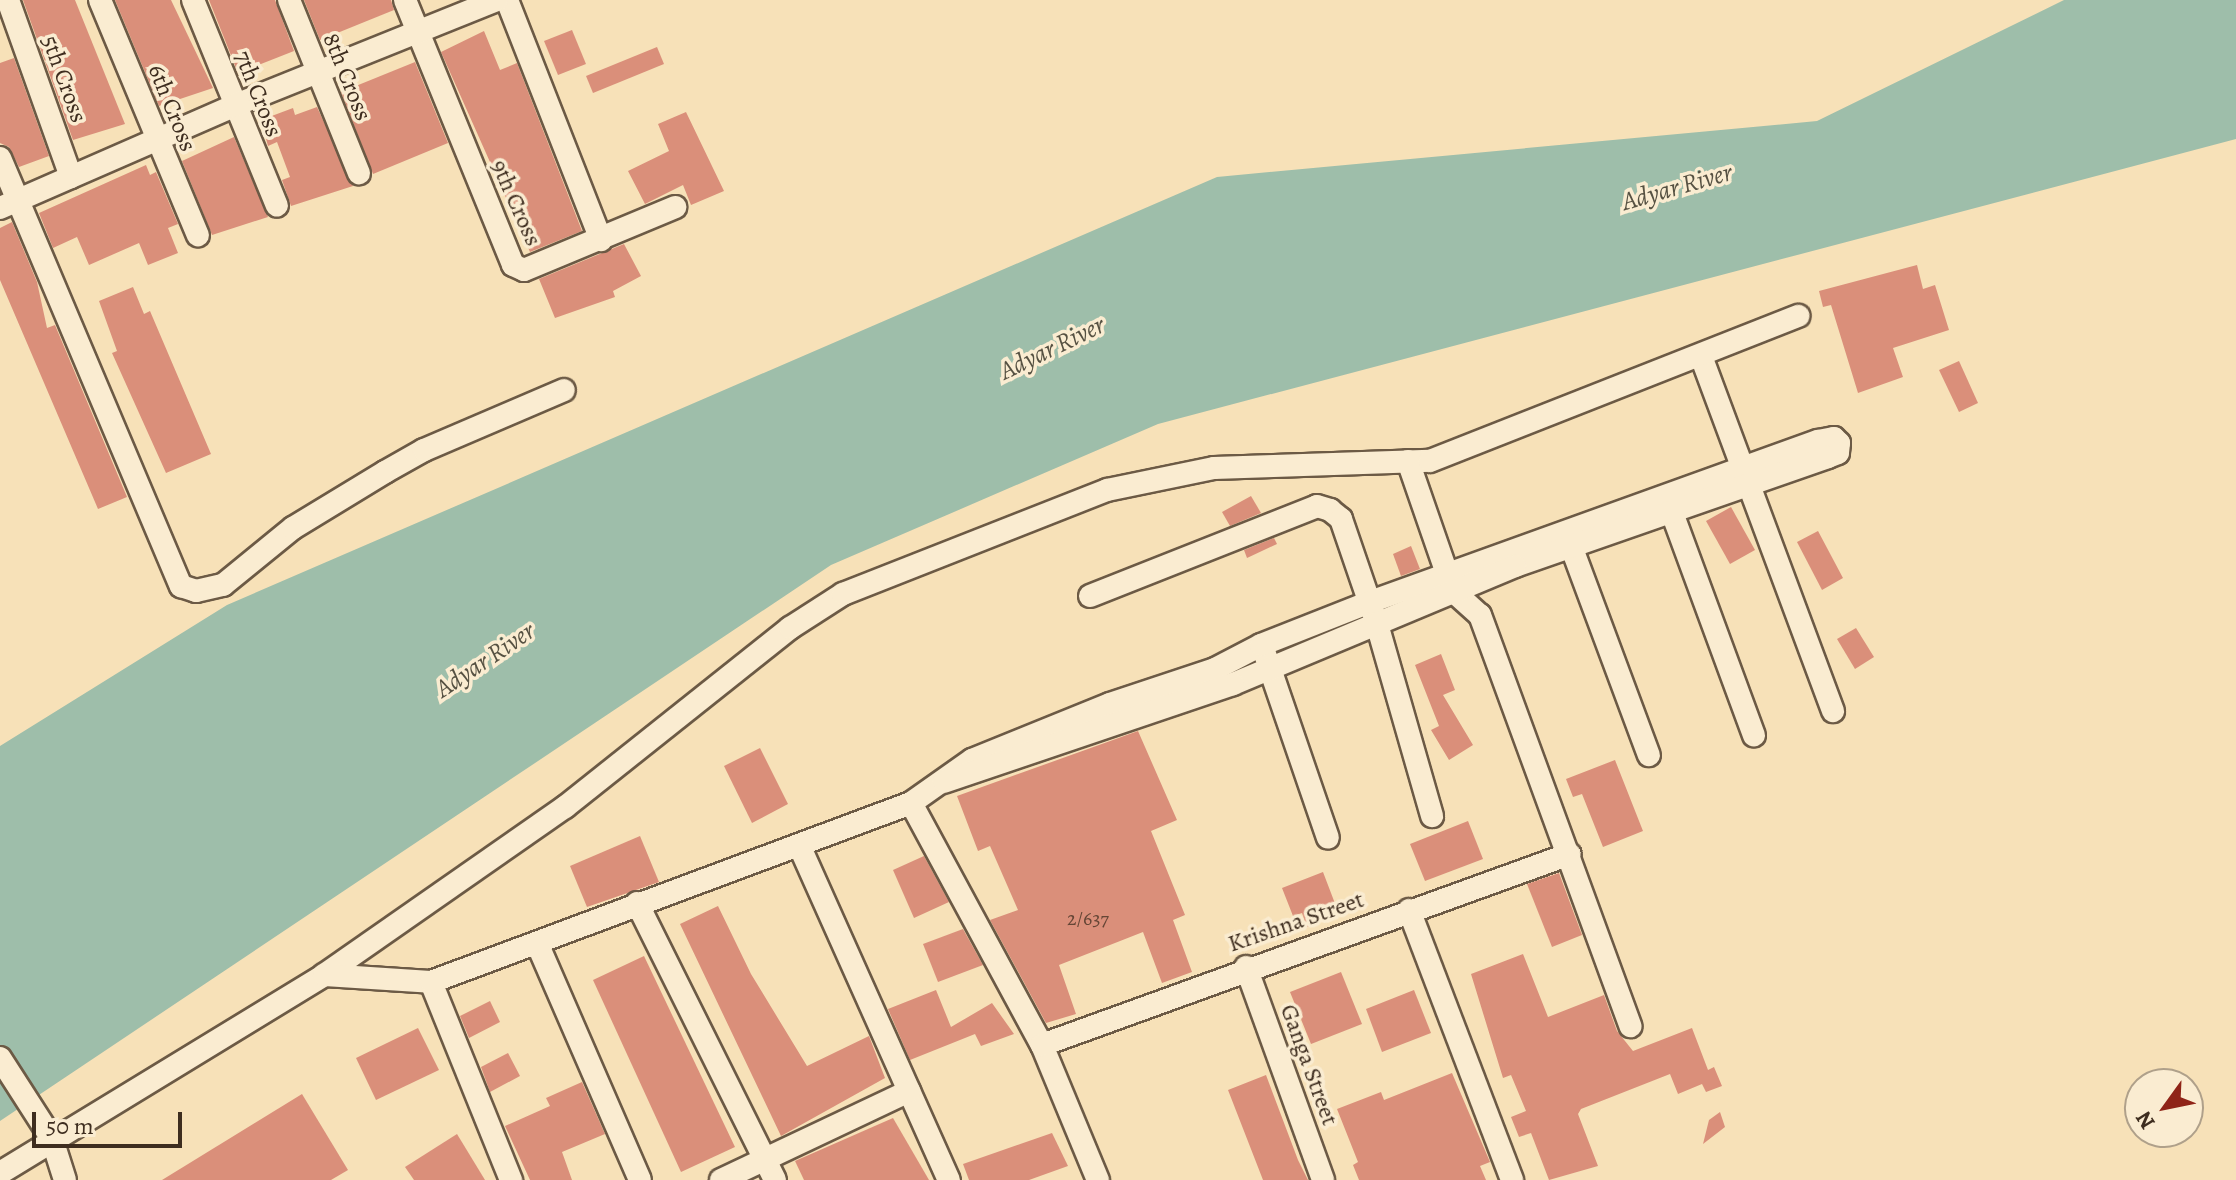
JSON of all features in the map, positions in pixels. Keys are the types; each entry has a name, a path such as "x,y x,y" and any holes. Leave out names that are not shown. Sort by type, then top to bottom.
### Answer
{"street":[{"name":"5th Cross","path":"8,0 71,177"},
{"name":"6th Cross","path":"100,0 198,235"},
{"name":"7th Cross","path":"193,0 233,106 277,206"},
{"name":"8th Cross","path":"289,0 316,75 359,173"},
{"name":"9th Cross","path":"405,0 513,265 524,270 675,207"},
{"path":"8,205 233,106 497,0"},
{"path":"507,0 601,240"},
{"path":"0,158 8,205 181,586 196,591 223,585 293,528 385,472 564,390"},
{"path":"0,1173 324,975 565,807 790,628 843,594 1107,490 1214,468 1408,461 1461,451 1798,316"},
{"path":"1701,356 1833,711"},
{"path":"1408,461 1450,583 1480,615 1570,854 1630,1026"},
{"path":"1112,713 1215,669 1261,645 1374,613 1744,476"},
{"path":"1668,503 1754,735"},
{"path":"1090,596 1317,506 1341,519 1374,613 1432,816"},
{"path":"1568,539 1649,755"},
{"path":"324,975 431,982 911,803 972,760 1112,713 1272,667 1374,613"},
{"path":"1261,645 1272,667 1328,838"},
{"path":"911,803 1042,1045 1098,1180"},
{"path":"799,845 949,1180"},
{"name":"Krishna Street","path":"1042,1045 1246,967 1570,854"},
{"path":"637,903 770,1170"},
{"path":"1409,910 1512,1180"},
{"path":"537,943 640,1180"},
{"name":"Ganga Street","path":"1246,967 1323,1180"},
{"path":"431,982 511,1180"},
{"path":"0,1058 52,1139 65,1180"},
{"path":"721,1180 770,1170 909,1091"}],"water":[{"name":"Adyar River","path":"2064,0 2236,0 2236,139 1158,424 831,565 0,1121 0,746 227,605 1217,177 1817,121"}],"building":[{"path":"23,0 75,0 125,124 73,140"},
{"path":"115,0 171,0 213,88 159,106"},
{"path":"209,0 275,0 294,51 238,73"},
{"path":"304,0 391,0 394,10 320,40"},
{"path":"572,30 586,64 558,75 544,41"},
{"path":"484,31 500,70 517,63 582,231 530,252 441,52"},
{"path":"657,47 664,64 593,93 586,76"},
{"path":"14,58 49,156 19,167 9,147 0,143 0,63"},
{"path":"415,62 448,143 373,174 341,92"},
{"path":"317,107 353,186 291,206 282,180 290,177 277,142 268,146 261,120 293,108 295,115"},
{"path":"686,112 724,191 691,205 683,185 645,204 628,171 669,151 658,124"},
{"path":"234,137 268,217 212,235 182,161"},
{"path":"146,165 150,175 156,172 178,224 168,228 178,253 148,265 139,243 89,265 77,237 53,248 39,213"},
{"path":"12,222 37,282 47,328 55,325 127,497 98,509 0,280 0,228"},
{"path":"624,244 641,276 613,291 615,297 555,318 539,279"},
{"path":"1917,265 1923,289 1935,285 1949,330 1893,348 1903,377 1858,393 1831,305 1823,307 1819,291"},
{"path":"133,287 144,314 150,311 211,454 166,473 112,353 117,351 99,301"},
{"path":"1959,361 1978,403 1959,412 1939,370"},
{"path":"1251,496 1261,513 1230,526 1222,512"},
{"path":"1731,507 1755,550 1730,564 1706,521"},
{"path":"1818,531 1843,578 1822,590 1797,542"},
{"path":"1274,538 1277,544 1247,558 1244,550"},
{"path":"1411,546 1420,569 1401,576 1393,554"},
{"path":"1856,628 1874,657 1855,669 1837,639"},
{"path":"1441,654 1455,690 1443,695 1473,745 1449,760 1431,730 1439,726 1415,665"},
{"path":"1138,731 1177,820 1151,831 1185,915 1173,920 1192,972 1162,983 1143,932 1059,965 1076,1014 1046,1023 990,920 1018,910 990,846 978,851 957,796"},
{"path":"760,748 788,804 752,823 724,766"},
{"path":"1615,760 1643,831 1603,847 1582,794 1573,797 1566,779"},
{"path":"1468,821 1483,859 1425,881 1410,844"},
{"path":"640,836 659,882 587,907 570,866"},
{"path":"924,856 949,902 914,918 893,870"},
{"path":"1323,872 1339,914 1307,927 1302,913 1293,916 1282,888"},
{"path":"1559,873 1582,935 1552,947 1527,884"},
{"path":"718,906 751,974 807,1066 869,1036 885,1078 781,1136 680,924"},
{"path":"963,929 983,965 938,982 923,944"},
{"path":"1523,954 1548,1017 1604,995 1617,1031 1633,1051 1692,1028 1708,1070 1714,1067 1722,1086 1706,1092 1702,1084 1678,1094 1670,1074 1581,1109 1578,1114 1598,1166 1549,1180 1531,1133 1519,1137 1511,1117 1526,1111 1511,1075 1503,1078 1471,974"},
{"path":"644,956 735,1147 681,1172 593,980"},
{"path":"1341,972 1362,1024 1311,1044 1290,992"},
{"path":"936,990 951,1027 992,1003 1014,1034 981,1046 975,1034 910,1060 888,1009"},
{"path":"1414,990 1431,1033 1382,1052 1366,1009"},
{"path":"490,1001 500,1022 469,1038 460,1016"},
{"path":"418,1028 439,1070 376,1100 356,1058"},
{"path":"508,1053 520,1076 490,1092 481,1067"},
{"path":"1452,1073 1490,1162 1480,1166 1486,1180 1359,1180 1353,1165 1358,1162 1337,1109 1381,1092 1384,1100"},
{"path":"1266,1075 1308,1180 1263,1180 1228,1090"},
{"path":"582,1082 605,1134 562,1152 572,1180 530,1180 505,1126 550,1106 546,1098"},
{"path":"302,1094 348,1170 331,1180 162,1180"},
{"path":"1720,1112 1725,1127 1703,1144 1709,1120"},
{"path":"893,1118 929,1180 804,1180 795,1161"},
{"path":"1052,1133 1068,1166 1029,1180 969,1180 963,1164"},
{"path":"457,1134 485,1180 414,1180 405,1167"}]}
